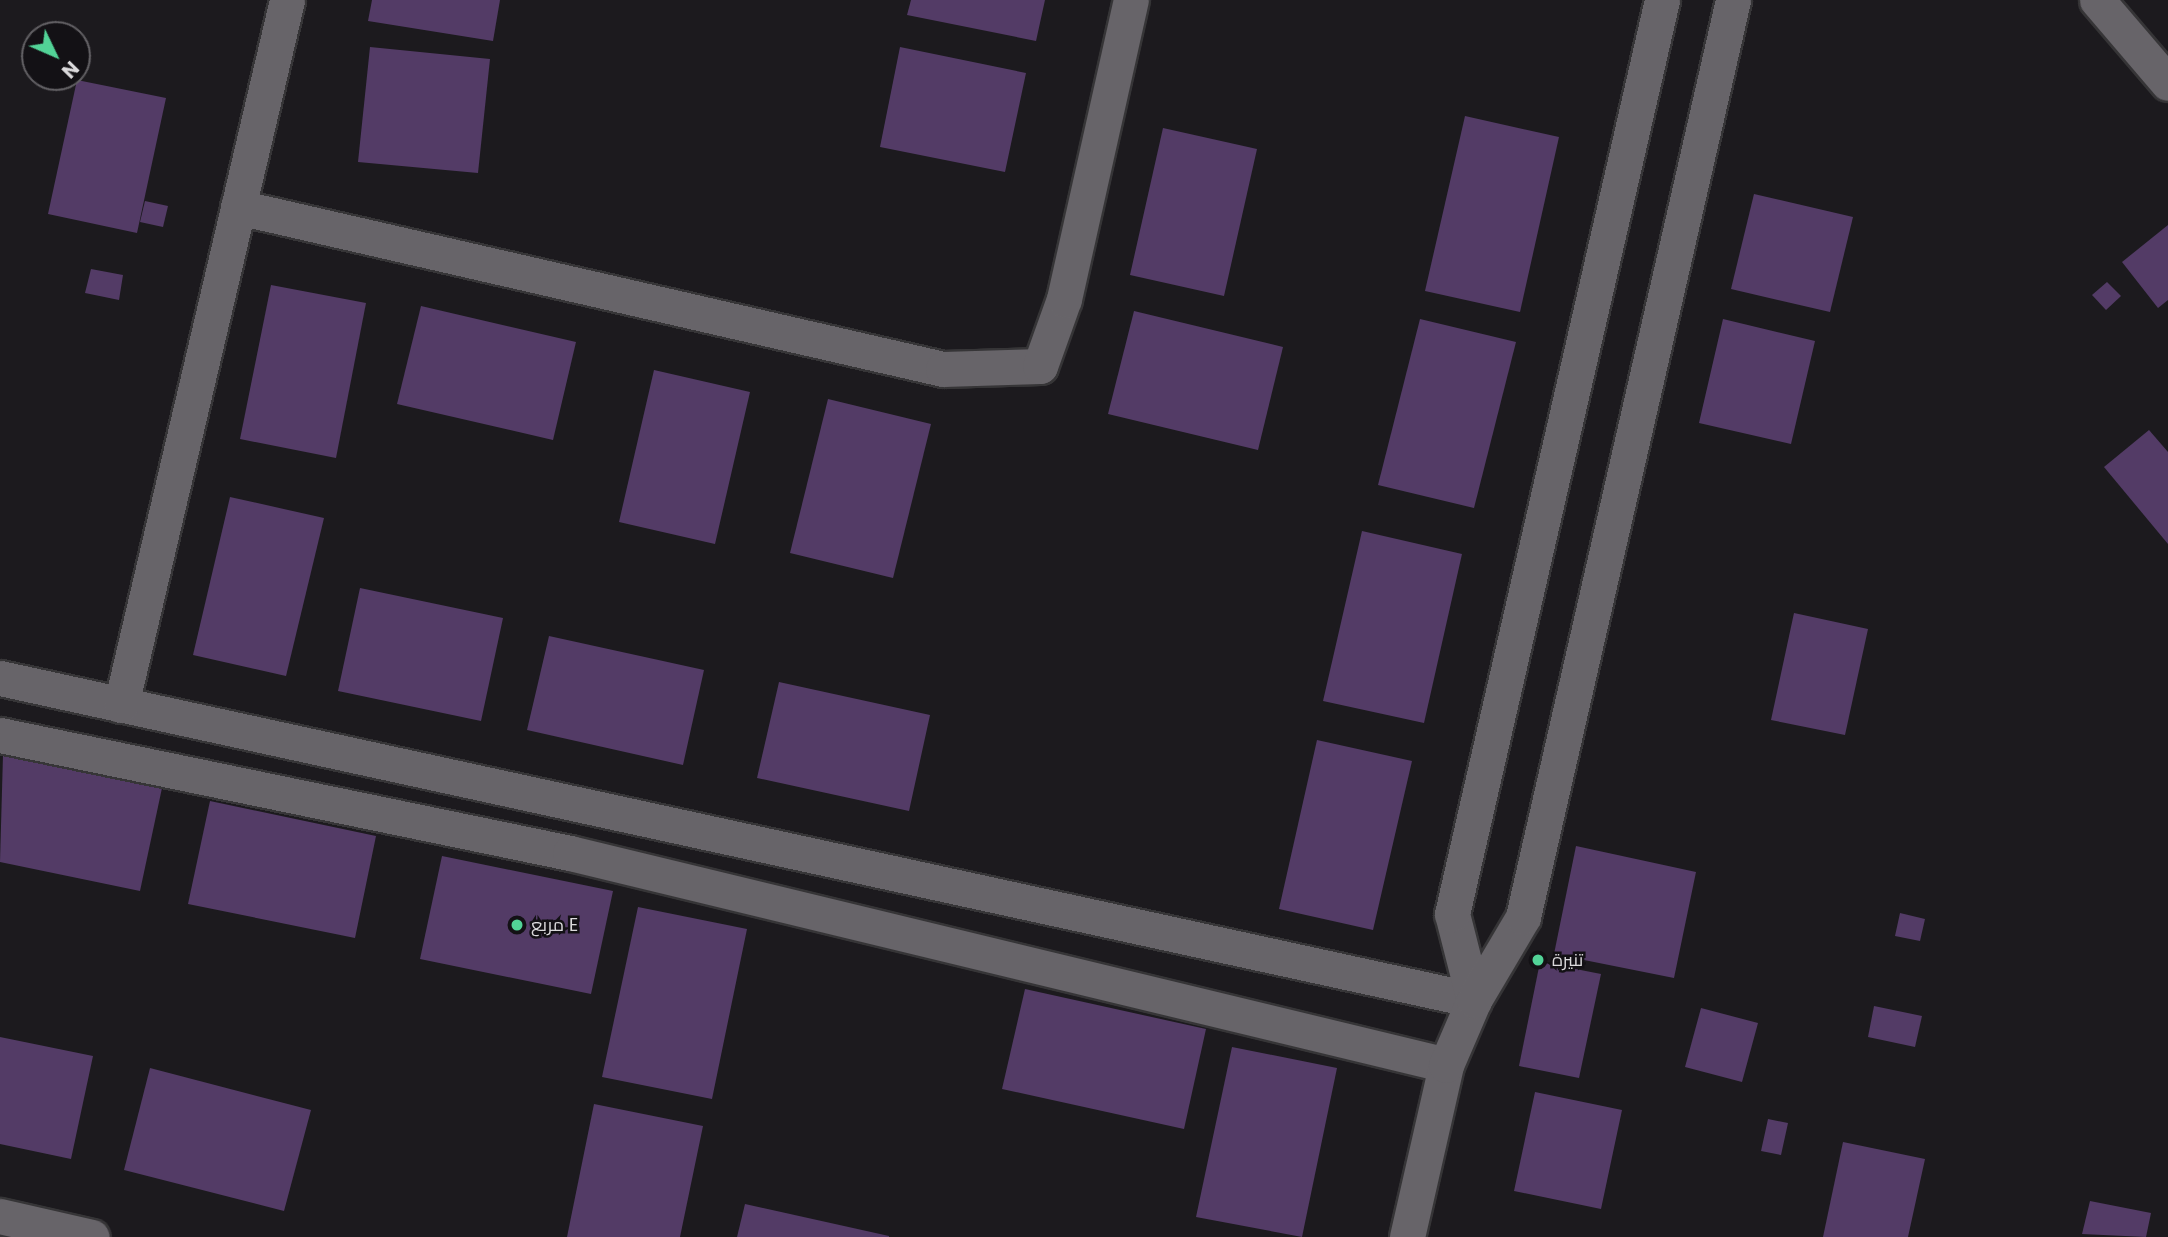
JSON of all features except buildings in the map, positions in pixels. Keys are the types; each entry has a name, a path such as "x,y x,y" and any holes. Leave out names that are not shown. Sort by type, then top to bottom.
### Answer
{"street":[{"path":"121,705 287,0"},
{"path":"238,207 943,369 1040,366 1064,299 1130,0"},
{"path":"1474,1000 1452,914 1662,0"},
{"path":"1408,1237 1446,1065 1474,1000 1523,917 1734,0"},
{"path":"2096,0 2168,83"},
{"path":"0,678 1474,1000"},
{"path":"0,735 570,853 1446,1065"},
{"path":"0,1216 92,1237"}],"place":[{"name":"مربع E","path":"517,925"},
{"name":"تنيرة","path":"1538,960"}]}
